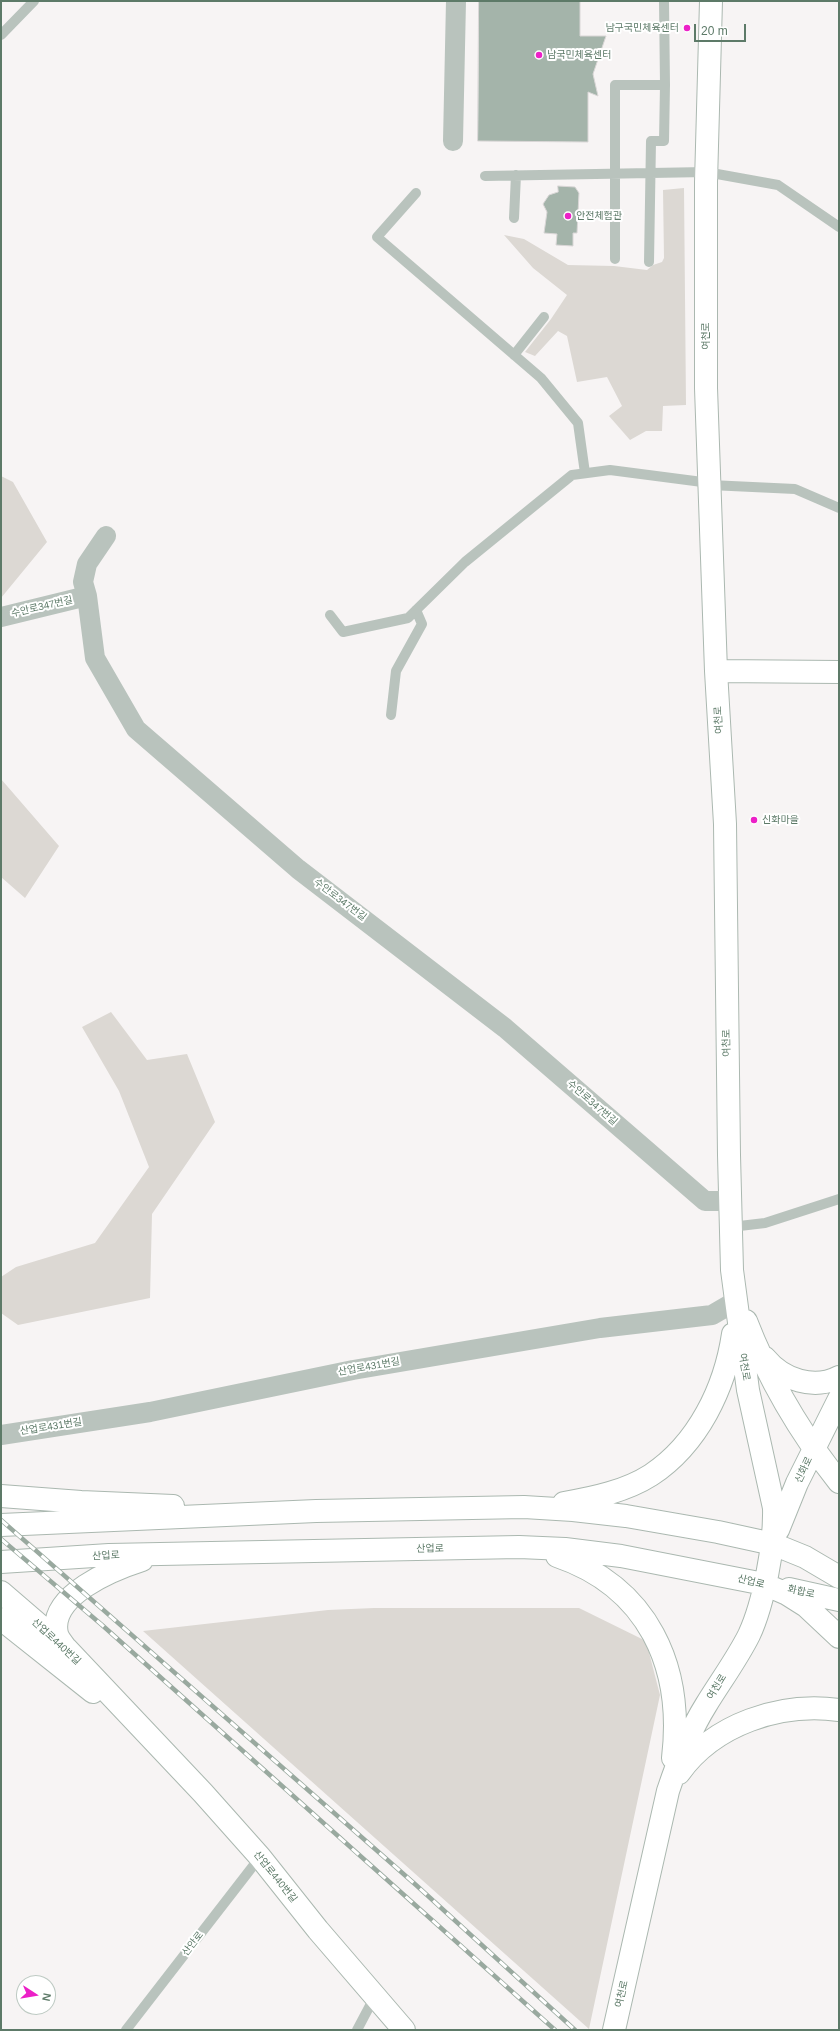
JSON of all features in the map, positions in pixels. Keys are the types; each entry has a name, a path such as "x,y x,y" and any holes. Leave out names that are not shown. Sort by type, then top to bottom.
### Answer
{"main road":[{"name":"여천로","path":"614,2030 668,1791 677,1763 688,1737 749,1634 759,1607 773,1544 774,1508 748,1390 732,1270 725,824 716,671 706,388 706,172 711,1"},
{"path":"716,671 839,672"},
{"path":"732,1270 742,1310 756,1346 771,1377 814,1447 839,1482"},
{"path":"524,1507 600,1496 650,1476 670,1461 692,1435 718,1390 729,1360 736,1301"},
{"path":"756,1346 769,1363 792,1378 815,1384 827,1382 839,1377"},
{"name":"신화로","path":"773,1544 786,1510 814,1447 839,1399"},
{"path":"1,1496 81,1502 316,1511"},
{"path":"1,1525 316,1511 524,1507 572,1510 626,1516 718,1532 839,1559"},
{"path":"1,1529 26,1525"},
{"path":"773,1544 805,1557 839,1577"},
{"path":"519,1547 548,1552 570,1560 592,1571 611,1583 627,1596 648,1623 662,1654 673,1701 675,1747 668,1791"},
{"name":"산업로","path":"1,1562 159,1554 519,1547 565,1549 621,1556 764,1584 787,1594 806,1606 839,1637"},
{"path":"66,1648 57,1635 56,1624 60,1611 67,1601 83,1588 99,1578 135,1562 159,1554"},
{"name":"화합로","path":"764,1584 839,1600"},
{"name":"산업로440번길","path":"1,1592 66,1648 203,1793 260,1857 404,2030"},
{"name":"산업로440번길","path":"1,1619 53,1662 142,1729"},
{"path":"668,1791 686,1763 698,1750 733,1728 780,1711 808,1708 839,1710"}],"street":[{"path":"453,142 456,1"},
{"path":"87,596 83,582 87,564 106,536"},
{"name":"수안로347번길","path":"1,617 87,596 95,658 136,729 298,869 505,1028 705,1201 730,1201"},
{"name":"산업로431번길","path":"1,1435 150,1412 361,1368 600,1328 712,1315 736,1301"}],"lane":[{"path":"1,35 34,1"},
{"path":"649,262 651,141 664,141 664,1"},
{"path":"616,259 614,85 664,85"},
{"path":"485,176 706,172 778,185 839,227"},
{"path":"514,218 516,175"},
{"path":"416,193 377,237 541,378 578,423 585,473"},
{"path":"514,355 544,317"},
{"path":"330,615 343,632 408,618 465,562 572,475 610,470 710,484 795,489 839,508"},
{"path":"391,715 396,672 422,624 416,610"},
{"path":"731,1227 765,1223 839,1199"},
{"name":"산안로","path":"126,2030 260,1857"},
{"path":"357,2030 375,1996"}],"shaded area":[{"path":"684,188 686,405 663,406 662,431 646,431 630,440 609,416 622,406 607,377 577,382 567,336 558,331 535,356 525,352 551,319 567,295 533,268 504,235 524,239 568,265 614,266 647,270 653,265 662,262 664,258 663,190"},
{"path":"1,476 13,482 47,542 1,598"},
{"path":"1,779 59,846 25,898 1,877"},
{"path":"111,1012 147,1060 187,1054 215,1122 152,1214 150,1298 18,1325 1,1313 1,1277 16,1267 95,1243 149,1167 119,1091 82,1027"},
{"path":"374,1608 579,1608 646,1641 660,1695 589,2029 143,1631 328,1610"}],"building":[{"name":"남국민체육센터","path":"479,1 580,1 580,36 606,36 593,74 598,96 588,92 588,142 478,141"},
{"name":"안전체험관","path":"558,186 575,187 579,193 577,233 573,233 573,246 556,245 557,234 544,233 547,212 543,204 549,195 558,192"}],"railway":[{"path":"1,1520 416,1885 575,2030"},
{"path":"1,1539 102,1625 555,2030"}],"place":[{"name":"남구국민체육센터","path":"687,28"},
{"name":"남국민체육센터","path":"539,55"},
{"name":"안전체험관","path":"568,216"},
{"name":"신화마을","path":"754,820"}]}
